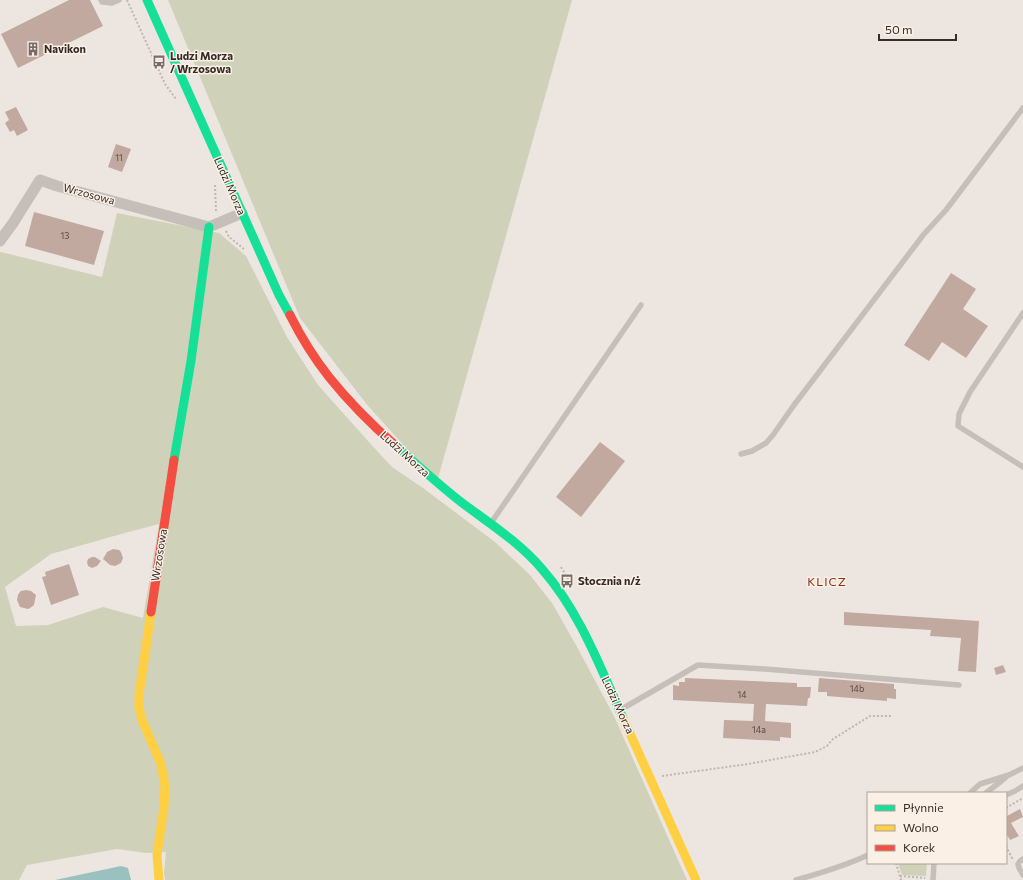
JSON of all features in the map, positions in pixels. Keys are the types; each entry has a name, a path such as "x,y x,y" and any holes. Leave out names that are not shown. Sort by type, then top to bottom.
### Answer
{"street":[{"name":"Ludzi Morza","path":"147,0 279,295 297,328 329,376 359,411 402,452 457,498 513,540 533,559 556,586 571,607 585,633 696,880"},
{"name":"Wrzosowa","path":"0,241 40,180 57,186 210,227 191,362 156,571 139,695 139,708 142,720 161,764 165,786 164,807 157,855 159,880"},
{"path":"210,227 242,213"}],"lane":[{"path":"101,0 102,2 112,3 119,0"},
{"path":"740,454 752,451 766,443 773,435 794,404 924,234 946,210 1023,108"},
{"path":"491,524 641,304"},
{"path":"1023,313 970,392 959,414 958,426 1023,467"},
{"path":"620,710 698,665 959,685"},
{"path":"971,792 980,784 1009,775 1023,768"},
{"path":"987,792 1009,775"},
{"path":"1007,795 1023,786"},
{"path":"1007,798 1015,791"},
{"path":"796,880 835,869 867,856"},
{"path":"1023,859 1019,862 1018,866 1023,875"},
{"path":"933,879 934,864"}],"path":[{"path":"128,0 165,84 180,103"},
{"path":"215,183 216,210 221,222 229,237 247,251"},
{"path":"651,778 748,764 815,752 827,746 833,739 870,716 892,716"},
{"path":"1007,807 1023,798"},
{"path":"1007,848 1012,858 1018,855"},
{"path":"896,864 902,880"},
{"path":"900,876 933,879"}],"green space":[{"path":"168,0 572,0 437,482 368,406 300,318"},
{"path":"117,213 219,233 246,256 287,337 318,385 392,467 423,488 495,542 530,575 552,603 614,716 687,880 165,880 164,873 166,852 146,853 117,849 27,865 19,880 0,880 0,252 102,277","holes":["159,524 143,618 103,607 48,625 16,626 5,587 51,554"]},
{"path":"898,864 927,864 926,876 902,875"}],"water":[{"path":"121,866 128,868 131,880 55,880"}],"building":[{"name":"Navikon","path":"69,0 90,0 103,26 18,68 1,34"},
{"path":"16,107 28,130 17,136 14,130 10,132 5,123 9,120 5,112"},
{"path":"116,144 131,149 122,172 108,167"},
{"path":"34,212 104,231 94,265 25,246"},
{"path":"951,273 976,289 963,309 988,326 966,358 942,342 929,361 904,345"},
{"path":"600,442 625,461 581,517 556,497"},
{"path":"113,549 119,550 123,558 121,563 115,566 110,565 103,559 107,552"},
{"path":"95,557 101,561 97,566 92,568 88,566 87,562 88,559"},
{"path":"69,564 79,595 51,605 42,577 46,576 45,572"},
{"path":"26,590 31,591 36,595 34,605 28,609 20,607 17,600 19,593"},
{"path":"844,612 979,621 976,672 958,671 961,638 930,636 931,630 844,625"},
{"path":"1003,665 1006,672 996,675 994,668"},
{"path":"685,678 797,683 797,687 811,687 810,698 808,698 807,706 766,704 765,721 791,723 791,738 780,737 780,741 723,738 724,720 753,721 754,704 673,700 673,685 679,686 679,682 685,682"},
{"path":"819,678 894,684 894,689 896,689 896,699 887,698 887,701 827,696 827,692 818,692"},
{"path":"1020,809 1023,817 1011,823 1019,836 1010,840 1007,835 1007,816"}],"traffic: fast":[{"path":"147,0 279,295 290,315"},
{"path":"174,460 191,361 209,227"},
{"path":"396,446 452,495 514,541 542,569 567,603 588,640 623,718"}],"traffic: slow":[{"path":"151,612 139,695 139,708 142,720 161,764 165,786 164,807 157,855 159,880"},
{"path":"623,718 696,880"}],"traffic: jam":[{"path":"290,315 308,347 329,377 361,413 396,446"},
{"path":"151,612 174,460"}],"place":[{"name":"Navikon","path":"33,49"},
{"name":"Ludzi Morza / Wrzosowa","path":"159,62"},
{"name":"Stocznia n/ż","path":"567,581"}],"district":[{"name":"KLICZ","path":"827,582"}]}
